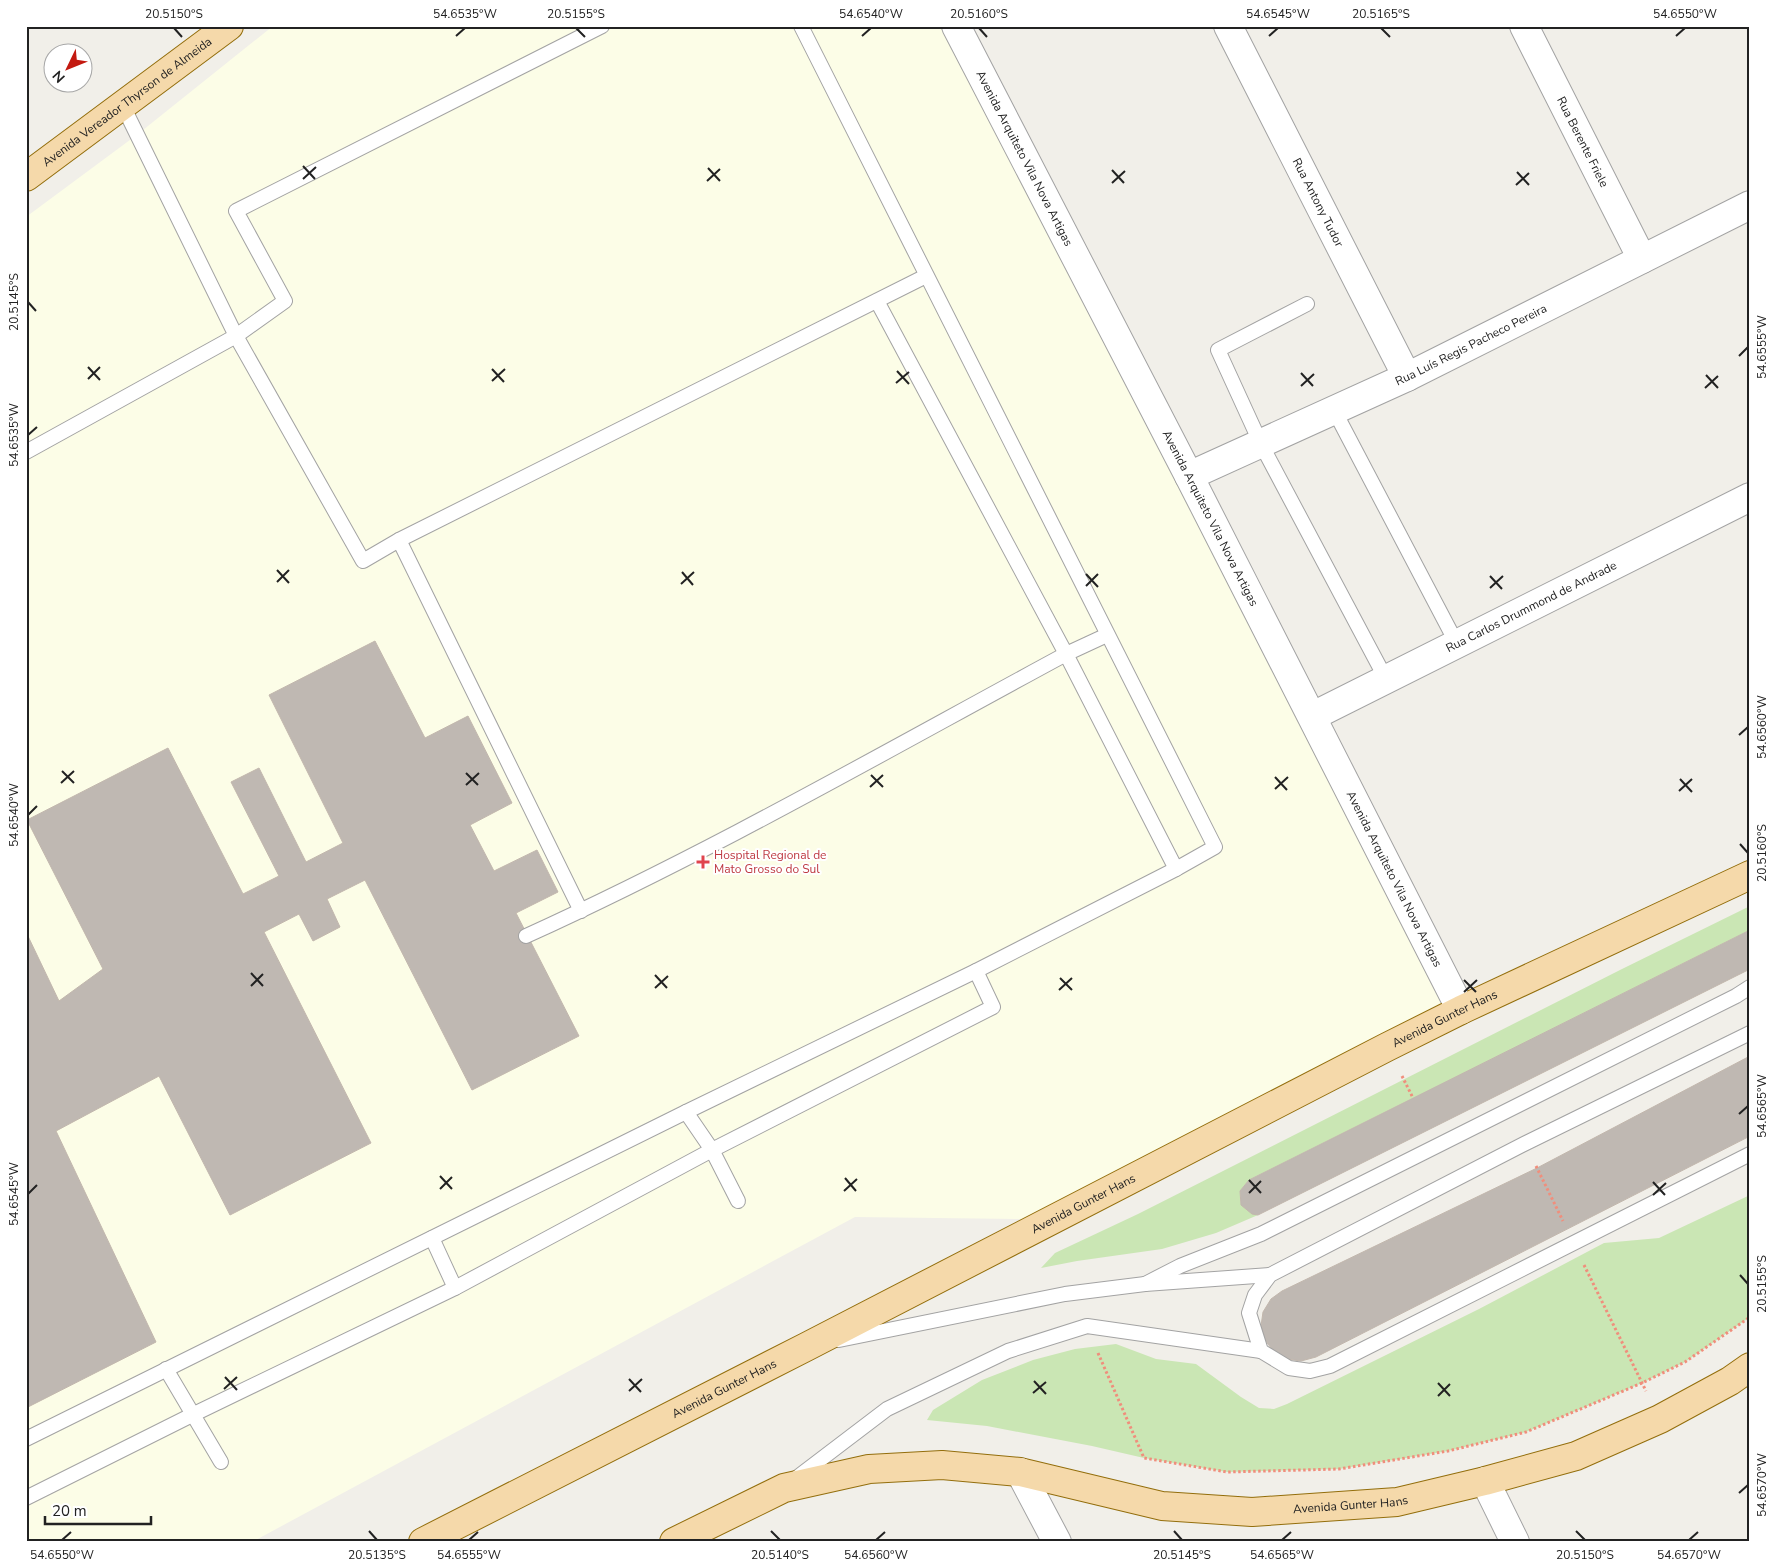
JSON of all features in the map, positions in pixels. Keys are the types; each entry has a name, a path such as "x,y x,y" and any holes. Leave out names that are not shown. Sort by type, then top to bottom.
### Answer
{"main road":[{"name":"Avenida Vereador Thyrson de Almeida","path":"26,177 229,26"},
{"name":"Avenida Gunter Hans","path":"422,1542 806,1347 1387,1047 1461,1010 1750,875"},
{"name":"Avenida Gunter Hans","path":"674,1542 784,1488 869,1469 942,1465 1020,1472 1162,1506 1252,1512 1397,1502 1485,1481 1576,1456 1660,1419 1750,1368"}],"street":[{"name":"Avenida Arquiteto Vila Nova Artigas","path":"956,26 1313,716 1461,1010"},
{"name":"Rua Antony Tudor","path":"1228,26 1406,377"},
{"name":"Rua Berente Friele","path":"1524,26 1642,258"},
{"name":"Rua Luís Regis Pacheco Pereira","path":"1189,476 1406,377 1750,205"},
{"name":"Rua Carlos Drummond de Andrade","path":"1313,716 1750,497"},
{"path":"1020,1472 1057,1542"},
{"path":"1485,1481 1515,1542"}],"lane":[{"path":"26,452 236,336 285,301 236,211 602,26"},
{"path":"26,1439 976,970 1176,869 1215,847 801,26"},
{"path":"123,106 236,336 362,561 399,540 926,276"},
{"path":"877,301 1066,654 1176,869"},
{"path":"1307,304 1218,350 1261,444 1386,679"},
{"path":"1334,410 1457,644"},
{"path":"399,540 581,911"},
{"path":"526,936 681,862 1066,654 1107,635"},
{"path":"26,1498 192,1415 455,1288 712,1150 994,1007 976,970"},
{"path":"1145,1284 1180,1266 1261,1234 1736,996 1750,987"},
{"path":"806,1347 1065,1294 1145,1284 1270,1275 1524,1144 1750,1033"},
{"path":"686,1112 712,1150 738,1202"},
{"path":"784,1488 887,1408 1008,1351 1086,1326 1260,1351 1288,1368 1310,1371 1330,1366 1750,1154"},
{"path":"432,1238 455,1288"},
{"path":"1260,1351 1249,1314 1255,1295 1270,1275"},
{"path":"166,1369 221,1462"}],"path":[{"path":"1537,1168 1660,1419"},
{"path":"1144,1458 1227,1472 1339,1469 1448,1451 1526,1432 1642,1383 1685,1362 1750,1316"}],"shaded area":[{"name":"Hospital Regional de Mato Grosso do Sul","path":"273,26 945,26 1450,1004 1382,1036 1022,1219 855,1217 252,1542 26,1542 26,217 138,134"}],"green space":[{"path":"1750,906 1750,930 1249,1180 1240,1191 1241,1205 1258,1215 1216,1233 1162,1249 1041,1268 1055,1253 1138,1214"},
{"path":"1750,1195 1750,1317 1685,1362 1642,1383 1526,1432 1448,1451 1339,1469 1227,1472 1144,1458 987,1426 927,1420 933,1410 982,1380 1033,1360 1075,1349 1116,1344 1156,1359 1196,1364 1259,1408 1274,1409 1479,1309 1604,1243 1659,1238"}],"building":[{"path":"375,641 425,738 468,716 512,803 470,825 494,871 537,850 558,892 516,913 579,1036 472,1090 365,880 327,899 340,927 313,941 299,914 264,932 371,1143 230,1215 159,1076 56,1131 156,1342 28,1407 26,1403 26,932 59,1001 103,969 27,820 168,748 243,894 279,876 231,782 259,768 306,862 343,843 269,695"},
{"path":"1750,930 1750,969 1258,1215 1252,1214 1241,1205 1240,1191 1249,1180"},
{"path":"1750,1056 1750,1136 1316,1357 1301,1361 1287,1359 1274,1352 1265,1340 1261,1326 1263,1312 1271,1299 1282,1291 1537,1168"}],"place":[{"name":"Hospital Regional de Mato Grosso do Sul","path":"703,862"}]}
